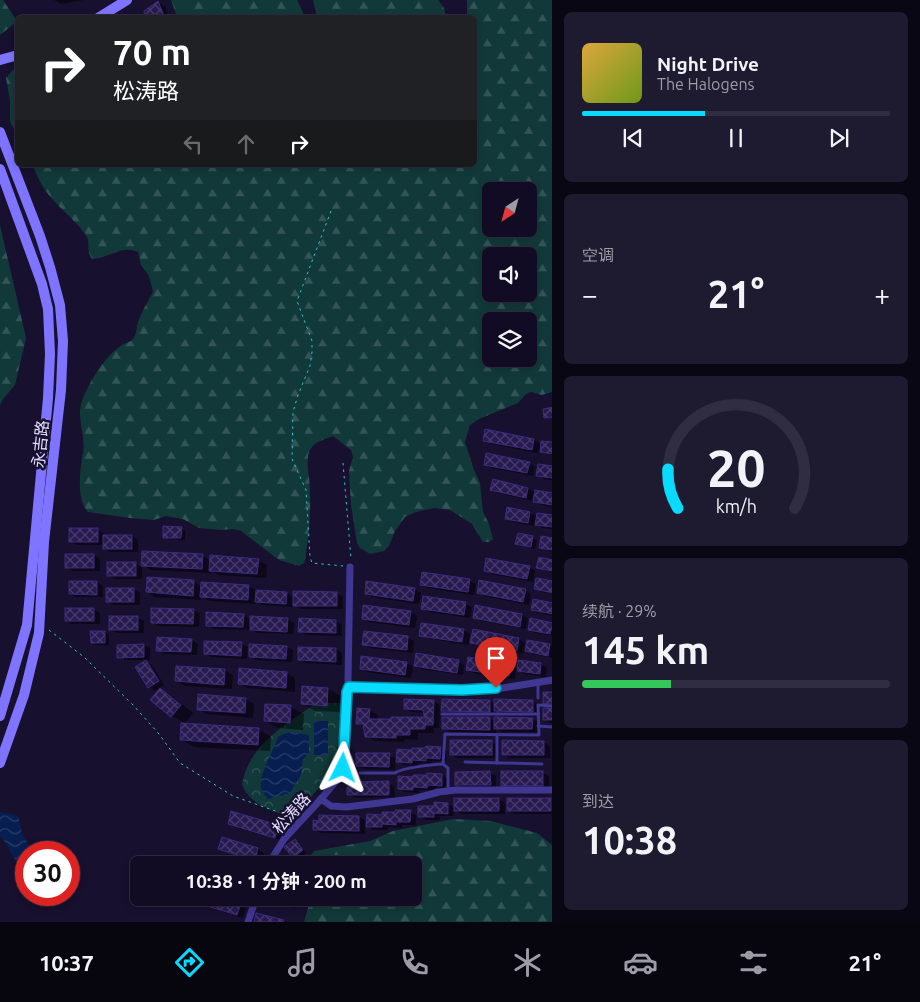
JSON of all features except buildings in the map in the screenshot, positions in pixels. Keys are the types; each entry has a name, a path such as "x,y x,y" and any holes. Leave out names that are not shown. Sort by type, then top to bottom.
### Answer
{"main road":[{"path":"103,15 127,0"},
{"path":"0,60 15,56"},
{"name":"永吉路","path":"0,132 50,267 60,304 63,341 61,390 44,542 39,633 24,695 0,763"},
{"name":"永吉路","path":"0,169 42,284 48,310 50,354 48,398 27,625 0,716"}],"street":[{"name":"松涛路","path":"274,856 284,839 300,820 335,784 343,768 347,692 349,687 350,567"},
{"path":"349,687 462,690 496,688 552,680"},
{"path":"321,799 336,807 346,807 413,799 448,791 552,790"},
{"path":"248,922 253,906"}],"lane":[{"path":"538,683 538,698"},
{"path":"443,764 445,734 539,735 538,705 552,706"},
{"path":"442,714 538,714"},
{"path":"538,726 552,727"},
{"path":"496,763 497,735"},
{"path":"465,762 542,764"},
{"path":"360,773 395,772 417,767 430,767 433,764 443,764 448,768 448,791"}],"path":[{"path":"331,211 297,301 312,341 312,352 310,366 293,412 292,459 306,490 310,557 312,563 350,567 352,557 343,463"},
{"path":"48,629 84,658 134,706 159,734 180,763 233,796 300,820"}],"green space":[{"path":"0,0 3,0 15,18 15,23 0,35"},
{"path":"171,0 297,0 304,15 176,15"},
{"path":"313,0 438,0 444,8 446,15 317,15"},
{"path":"467,0 552,0 552,392 542,395 531,392 526,394 518,403 479,419 470,425 465,442 480,483 483,512 493,539 489,542 483,542 472,524 450,510 434,508 416,512 405,517 395,531 389,546 384,551 370,554 360,548 357,543 351,505 349,471 353,457 351,450 333,436 312,447 308,456 310,488 309,529 305,560 299,566 279,560 241,531 199,528 183,519 166,516 154,520 88,512 84,507 80,492 84,446 80,407 93,378 104,363 122,345 134,338 141,315 153,292 149,276 141,265 138,252 126,250 92,259 89,253 87,237 48,194 34,167 477,167 477,15 467,15"},
{"path":"15,69 15,131 10,122 10,101 6,78"},
{"path":"0,225 26,338 15,385 0,405"},
{"path":"316,703 339,703 341,706 337,767 291,818 256,802 245,791 242,784 246,770 261,746 281,728"},
{"path":"453,819 491,821 537,833 552,845 552,922 304,922 309,906 422,906 422,856 310,856 314,851 370,841 393,831"}],"water":[{"path":"314,721 328,721 328,755 314,755"},
{"path":"291,732 309,735 309,754 303,759 301,775 290,793 268,799 261,788 264,770 278,737"},
{"path":"0,812 15,815 19,818 22,834 26,841 15,841 15,859 7,846 0,836"}],"route":[{"path":"343,768 347,692 349,687 462,690 496,688"}]}
